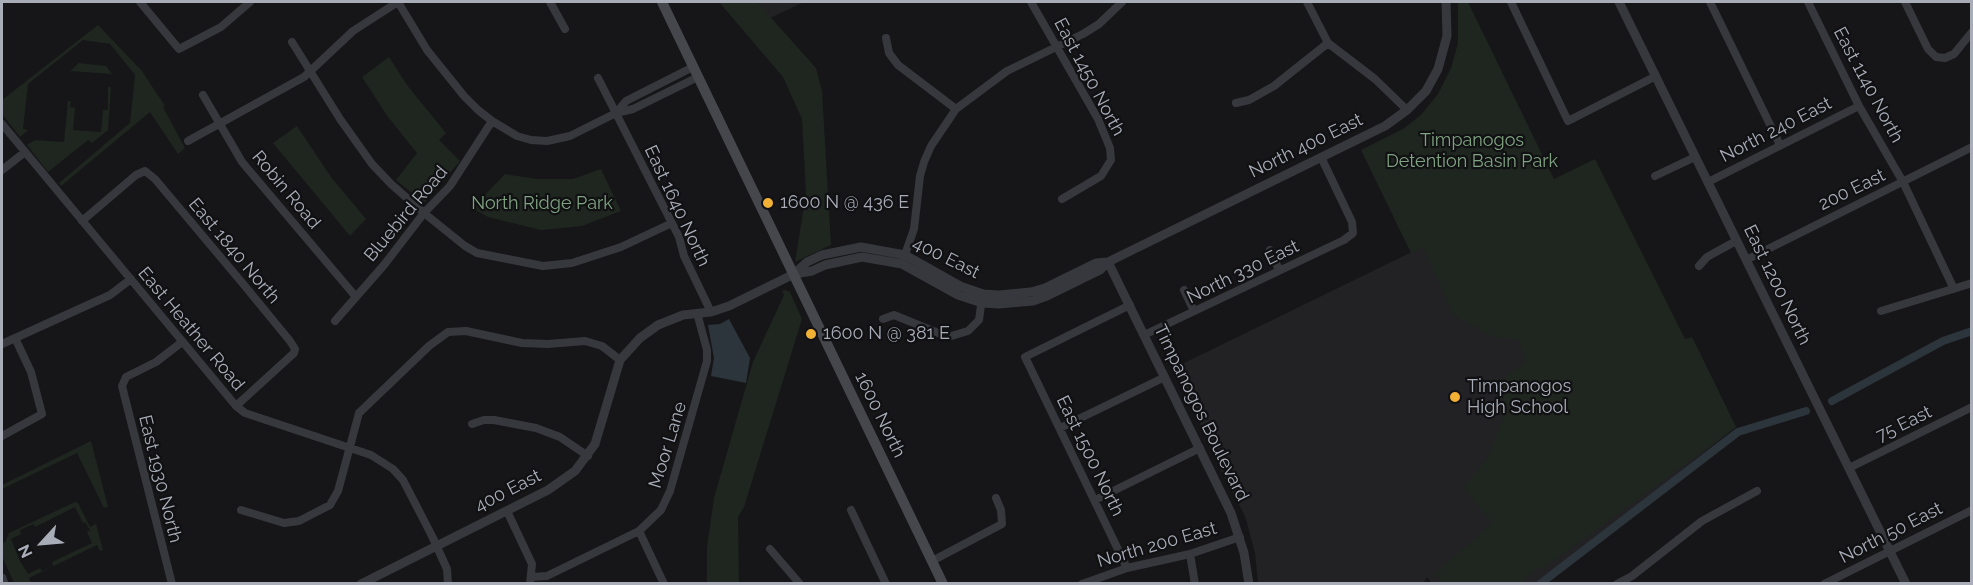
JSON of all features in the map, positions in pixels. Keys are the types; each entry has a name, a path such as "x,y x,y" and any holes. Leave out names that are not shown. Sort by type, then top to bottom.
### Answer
{"main road":[{"name":"1600 North","path":"662,2 943,584"}],"street":[{"path":"140,2 179,49 221,27 250,2"},
{"path":"188,141 257,105 311,72 353,31 398,2 427,50 478,110 517,136 531,140 547,141 570,136 616,113 633,109 695,72"},
{"path":"550,2 564,29"},
{"name":"East 1450 North","path":"1031,2 1098,119 1110,148 1111,160 1101,176 1062,199"},
{"path":"903,259 914,229 917,196 924,162 931,146 956,109 1007,71 1099,24 1122,2"},
{"path":"1307,2 1328,43 1376,79 1407,110"},
{"name":"North 400 East","path":"1108,262 1384,126 1407,110 1426,91 1438,69 1447,36 1446,2"},
{"path":"1511,2 1568,121 1656,76"},
{"name":"East 1200 North","path":"1619,2 1906,584"},
{"path":"1710,2 1780,145"},
{"name":"East 1140 North","path":"1808,2 1859,106 1903,182 1953,289"},
{"path":"1905,2 1928,49 1939,58 1954,54 1971,32"},
{"path":"886,38 889,53 898,65 956,109"},
{"path":"292,42 340,119 372,164 424,213 477,253 543,266 572,263 621,247 672,223"},
{"path":"1236,103 1274,86 1328,43"},
{"name":"East 1640 North","path":"598,78 679,237 684,256 711,312"},
{"name":"Robin Road","path":"203,95 242,162 356,297"},
{"name":"North 240 East","path":"1708,182 1859,106"},
{"name":"Bluebird Road","path":"335,321 424,213 450,186 492,121"},
{"name":"East Heather Road","path":"2,124 236,406 254,416 379,459 393,469 407,489 436,546 447,569 448,584"},
{"name":"200 East","path":"1746,260 1971,147"},
{"path":"2,170 25,152"},
{"name":"North 330 East","path":"1144,335 1344,240 1353,233 1352,222 1321,157"},
{"path":"1655,176 1695,157"},
{"name":"East 1840 North","path":"82,221 135,176 145,171 159,184 290,341 294,353 236,406"},
{"path":"1699,266 1707,257 1736,241"},
{"path":"1269,250 1279,270"},
{"name":"400 East","path":"361,584 566,479 582,464 595,444 620,360 649,331 672,319 711,312 729,306 794,274 862,257 903,259 958,295 982,298 999,304 1033,301 1047,296 1100,270 1108,262"},
{"name":"Timpanogos Boulevard","path":"1108,262 1231,513 1240,537 1249,584"},
{"path":"2,344 110,295 130,279"},
{"path":"1881,311 1971,283"},
{"path":"1184,290 1194,311"},
{"path":"884,318 894,315 948,337 968,331 979,320 982,298"},
{"name":"East 1500 North","path":"1127,568 1025,357 1130,305"},
{"name":"Moor Lane","path":"531,580 547,576 639,531 655,517 666,502 705,369 707,350 697,313"},
{"path":"241,510 284,523 298,521 330,505 338,491 359,413 429,346 448,332 466,331 522,343 548,344 585,341 602,346 620,360"},
{"path":"2,436 42,414 31,372 15,338"},
{"name":"East 1930 North","path":"172,584 123,392 123,381 156,362 183,342"},
{"path":"1060,428 1165,377"},
{"name":"75 East","path":"1849,468 1971,407"},
{"path":"472,424 494,420 536,428 560,437 588,456"},
{"path":"1095,500 1200,448"},
{"path":"1617,584 1634,580 1702,521 1757,491"},
{"path":"932,561 1002,524 1001,510 996,498"},
{"path":"851,510 886,584"},
{"name":"North 50 East","path":"1824,584 1971,510"},
{"path":"507,511 532,564 531,580"},
{"path":"639,531 664,584"},
{"name":"North 200 East","path":"1088,582 1127,568 1190,554 1240,537"},
{"path":"770,549 800,584"},
{"path":"1190,554 1195,584"},
{"path":"2,578 4,584"}],"shaded area":[{"path":"757,2 804,2 770,18"},
{"name":"Timpanogos High School","path":"1422,247 1686,340 1692,337 1736,427 1539,583 1432,583 1427,577 1423,584 1258,583 1255,553 1245,516 1215,459 1176,367"},
{"path":"729,319 750,358 746,383 711,376 714,358 708,325 720,324"}],"green space":[{"path":"719,2 757,2 816,68 822,91 831,245 795,262 806,194 802,119 783,77"},
{"name":"Timpanogos Detention Basin Park","path":"1458,2 1468,2 1554,179 1595,159 1685,339 1692,337 1736,427 1548,565 1535,570 1521,583 1444,583 1435,574 1492,523 1463,487 1487,459 1503,418 1505,377 1526,362 1518,339 1493,337 1453,315 1423,247 1411,253 1361,150 1403,129 1421,115 1438,94 1451,68 1458,43"},
{"path":"98,25 142,71 165,106 163,107 185,148 178,154 150,112 61,186 59,183 130,123 135,75 110,44 83,40 28,84 23,129 28,130 20,137 2,114 2,100"},
{"path":"389,57 407,85 446,133 439,140 460,161 424,203 396,180 417,153 388,117 362,77"},
{"path":"79,63 106,66 112,74 70,71"},
{"path":"108,87 111,87 108,130 92,143 88,140 48,172 27,145 35,140 64,142 68,101 71,101 70,107 75,108 73,130 101,132 103,110 108,110"},
{"path":"297,126 331,177 366,219 350,236 273,143"},
{"name":"North Ridge Park","path":"601,169 621,211 582,226 541,230 488,217 472,208 505,174 536,179 573,179"},
{"path":"782,291 790,292 802,319 744,507 738,517 739,583 707,583 707,547 714,498 753,362 784,295"},
{"path":"91,441 108,507 104,508 77,453 2,489 2,485"},
{"path":"75,502 78,503 90,527 96,524 103,550 100,551 97,545 29,578 31,583 14,583 2,556 2,544 9,533","holes":["75,507 83,523 85,522 90,530 87,532 92,543 52,562 53,566 42,571 40,568 28,574 11,539 21,534 20,530 34,524 35,527"]}],"waterway":[{"path":"1832,401 1943,341 1972,331"},
{"path":"1540,584 1738,432 1806,411"}],"place":[{"name":"1600 N @ 436 E","path":"768,203"},
{"name":"1600 N @ 381 E","path":"811,334"},
{"name":"Timpanogos High School","path":"1455,397"}]}
